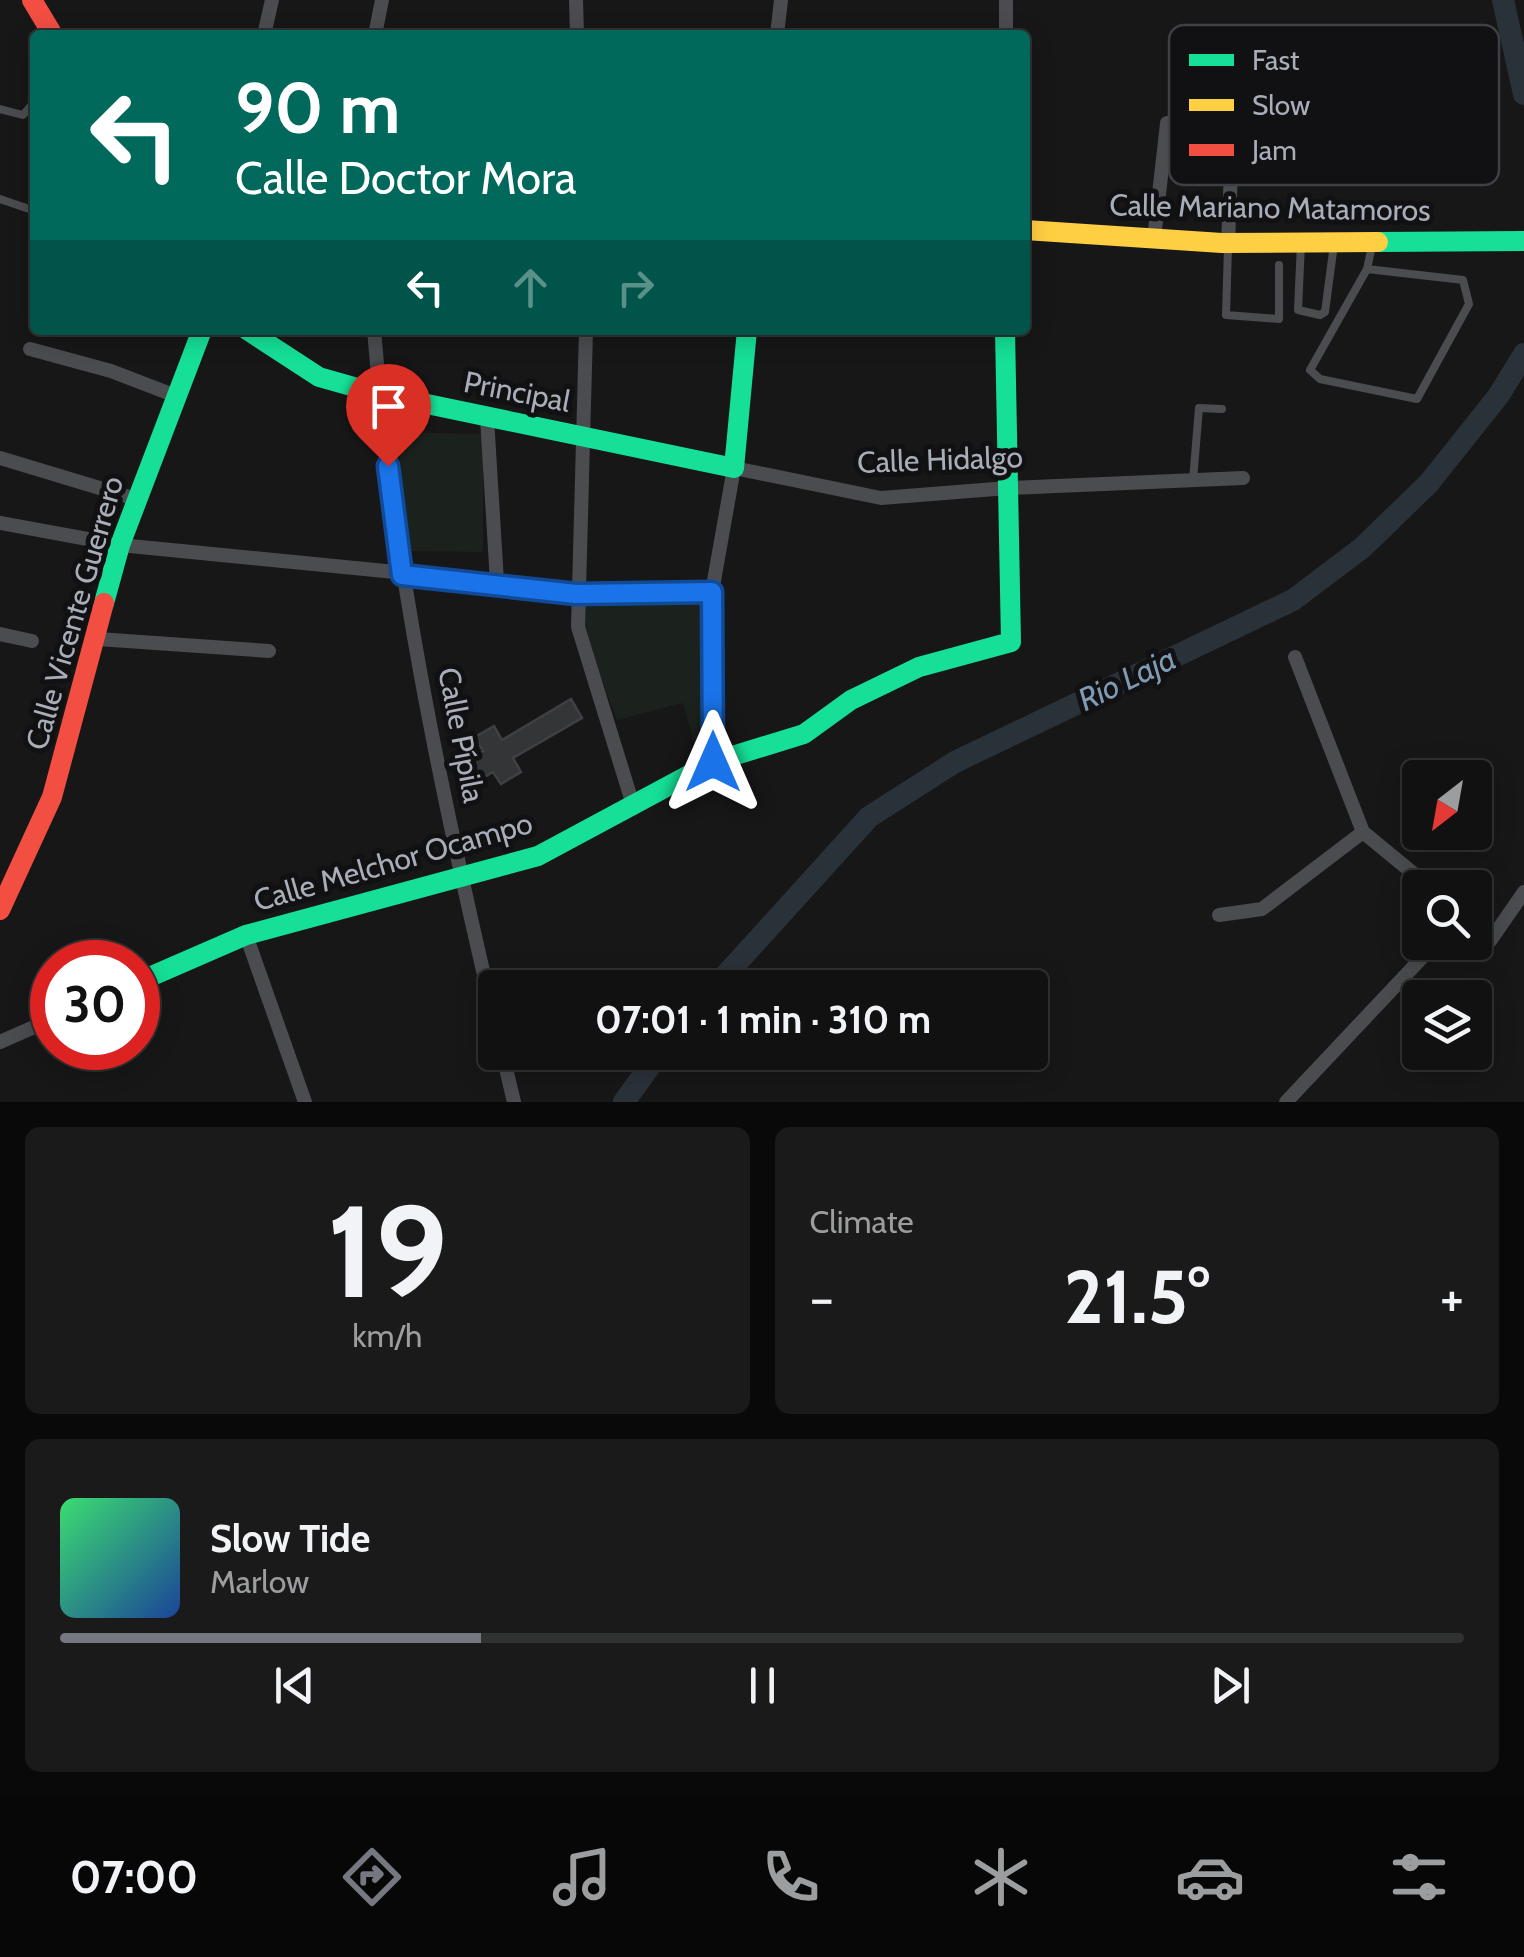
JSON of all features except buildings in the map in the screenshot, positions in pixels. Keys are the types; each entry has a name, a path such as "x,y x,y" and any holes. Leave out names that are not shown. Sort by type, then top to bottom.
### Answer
{"street":[{"path":"32,0 50,30"},
{"path":"265,30 272,0"},
{"path":"375,30 382,0"},
{"path":"576,0 577,30"},
{"path":"777,30 780,0"},
{"path":"1006,0 1006,30"},
{"path":"1154,239 1168,123"},
{"path":"1228,243 1230,185"},
{"name":"Calle Mariano Matamoros","path":"1030,230 1228,243 1519,241"},
{"name":"Calle Vicente Guerrero","path":"0,910 52,798 98,639 120,545 200,335"},
{"name":"Principal","path":"256,335 320,377 487,418 586,435"},
{"name":"Calle Pípila","path":"374,335 402,575 460,877 482,970"},
{"path":"586,335 578,626 634,808"},
{"path":"713,762 712,592 734,468 747,335"},
{"path":"1005,335 1008,488"},
{"path":"30,349 110,371 176,396"},
{"path":"487,418 497,582"},
{"name":"Calle Hidalgo","path":"586,435 881,498 1243,478"},
{"path":"0,458 136,498"},
{"name":"Calle Melchor Ocampo","path":"160,972 246,935 538,856 634,808 713,762 804,734 850,700 919,667 1011,642 1008,488"},
{"path":"0,523 120,545 497,582 576,594 712,592"},
{"path":"0,634 32,641"},
{"path":"98,639 269,650"},
{"path":"1295,656 1363,832 1409,870"},
{"path":"1219,915 1262,908 1363,832"},
{"path":"1492,939 1520,910 1524,892"},
{"path":"246,935 305,1102"},
{"path":"1286,1102 1421,960"},
{"path":"0,1042 30,1029"},
{"path":"506,1070 514,1102"}],"lane":[{"path":"0,110 23,115 30,106"},
{"path":"0,200 30,209"},
{"path":"1301,242 1298,310 1320,315 1325,312 1334,242"},
{"path":"1367,269 1463,280 1469,304 1417,398 1320,379 1310,370 1367,269 1372,242"},
{"path":"1228,243 1226,315 1280,320 1279,265"},
{"path":"1193,480 1200,408 1222,409"}],"shaded area":[{"path":"398,432 483,434 483,552 407,551"},
{"path":"702,600 705,750 698,757 683,703 617,720 583,631 584,607"}],"waterway":[{"name":"Rio Laja","path":"1503,0 1524,94"},
{"name":"Rio Laja","path":"730,970 869,817 955,762 1293,600 1362,548 1429,483 1499,395 1524,354"},
{"name":"Rio Laja","path":"624,1102 647,1070"}],"traffic: fast":[{"path":"1378,242 1524,241"},
{"path":"104,603 120,545 200,335"},
{"path":"255,335 319,377 379,394 734,468 747,335"},
{"path":"160,972 246,935 538,856 713,762 804,734 851,700 919,667 1011,642 1005,335"}],"traffic: slow":[{"path":"1030,230 1222,243 1378,242"}],"traffic: jam":[{"path":"32,0 50,30"},
{"path":"0,910 52,797 104,603"}],"route":[{"path":"388,466 402,575 497,582 576,594 712,592 713,762"}]}
